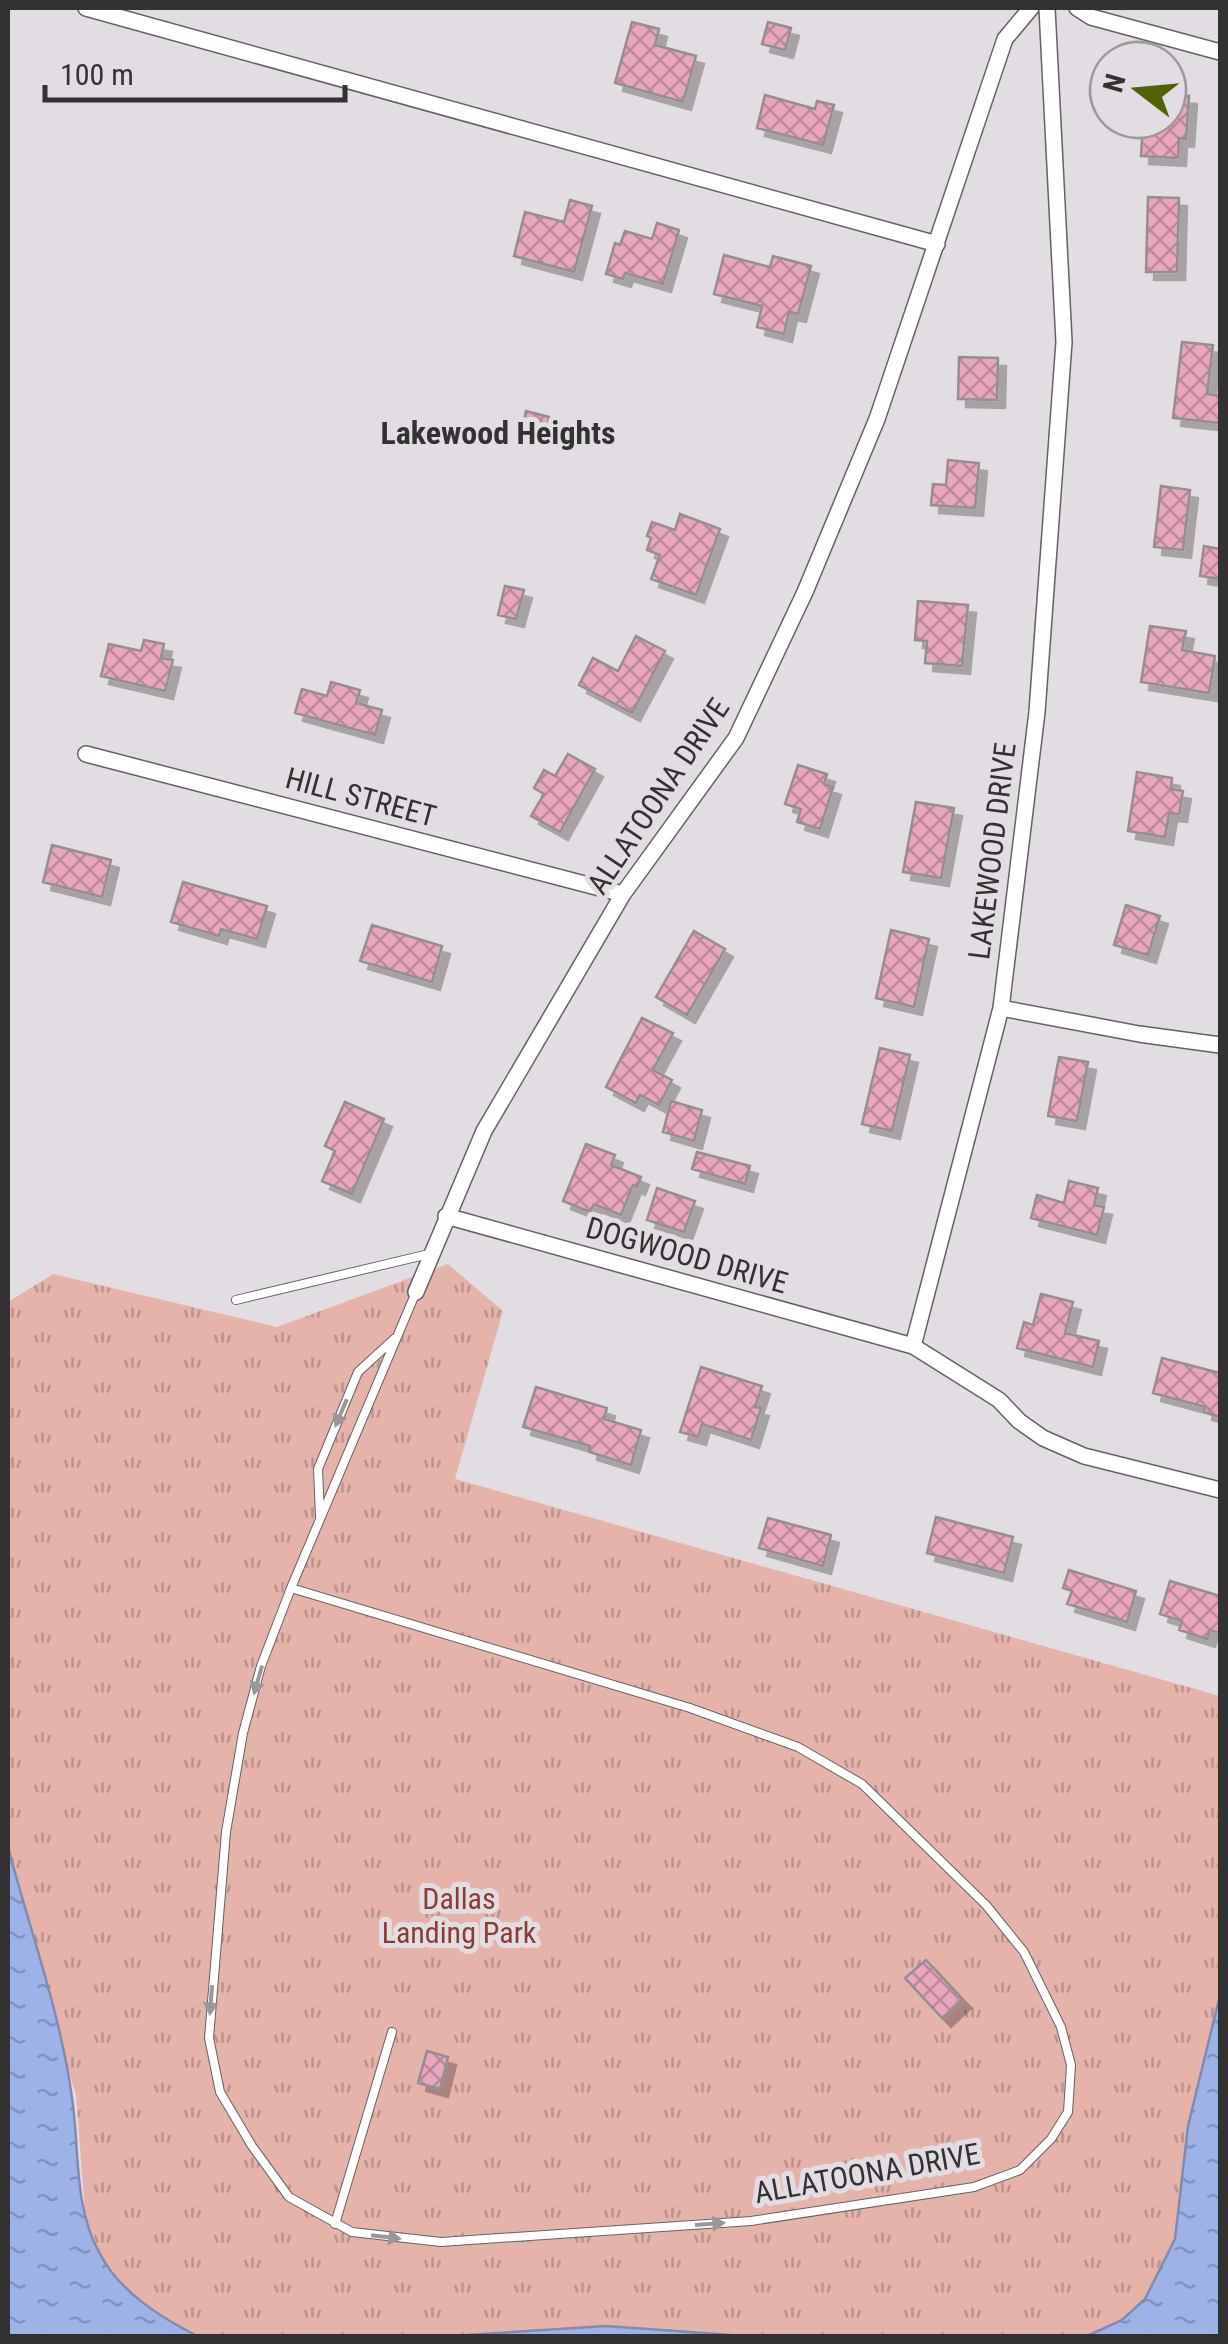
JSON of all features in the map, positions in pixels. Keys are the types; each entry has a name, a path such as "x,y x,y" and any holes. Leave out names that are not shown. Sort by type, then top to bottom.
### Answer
{"street":[{"path":"86,8 936,244"},
{"name":"ALLATOONA DRIVE","path":"416,1292 484,1131 623,894 736,738 806,592 877,419 1005,39 1031,8"},
{"name":"LAKEWOOD DRIVE","path":"913,1346 1001,1008 1037,712 1064,342 1047,8"},
{"path":"1077,8 1091,16 1220,52"},
{"name":"HILL STREET","path":"86,754 623,894"},
{"path":"1001,1008 1220,1045"},
{"name":"DOGWOOD DRIVE","path":"446,1216 913,1346"},
{"path":"913,1346 998,1400 1018,1421 1043,1438 1084,1456 1220,1490"}],"lane":[{"path":"236,1300 433,1254"},
{"name":"ALLATOONA DRIVE","path":"290,1588 690,1708 798,1748 862,1784 986,1904 1024,1952 1061,2028 1071,2065 1068,2112 1051,2139 1020,2170 974,2188 751,2221 442,2242 352,2232 289,2197 220,2092 208,2038 222,1862 243,1733 262,1666 290,1588 320,1519 318,1469 358,1372 398,1336 416,1292"},
{"path":"320,1519 398,1336"},
{"path":"336,2224 392,2032"}],"green space":[{"name":"Dallas Landing Park","path":"448,1264 503,1311 455,1479 1220,1696 1220,1995 1188,2126 1175,2239 1145,2299 1122,2320 1087,2336 745,2336 606,2326 457,2336 197,2336 158,2316 101,2257 85,2214 76,2095 21,1929 8,1912 8,1302 53,1274 277,1327"}],"water":[{"path":"8,1847 60,2034 72,2098 81,2198 91,2236 108,2268 130,2292 197,2336 8,2336"},
{"path":"1220,1995 1220,2336 1087,2336 1122,2320 1145,2299 1175,2239 1188,2126"},
{"path":"606,2326 745,2336 457,2336 467,2335"}],"building":[{"path":"632,22 659,29 655,45 696,56 683,102 615,83"},
{"path":"768,22 791,28 785,50 762,44"},
{"path":"765,95 815,109 817,101 834,105 823,145 757,128"},
{"path":"1142,140 1179,140 1178,158 1141,156"},
{"path":"1148,197 1179,198 1177,272 1146,272"},
{"path":"570,200 592,206 574,272 514,256 525,212 564,222"},
{"path":"657,223 679,230 663,284 625,273 623,279 606,274 615,243 620,245 625,231 652,239"},
{"path":"724,255 770,267 773,256 811,266 798,314 789,312 784,334 757,327 762,306 714,294"},
{"path":"1182,342 1213,345 1207,394 1220,396 1220,423 1173,418"},
{"path":"959,357 998,358 997,400 958,399"},
{"path":"526,411 549,417 544,439 521,434"},
{"path":"948,460 979,463 975,508 931,505 933,484 946,485"},
{"path":"1161,486 1190,490 1183,550 1154,547"},
{"path":"680,514 720,529 696,595 651,579 660,555 647,550 652,522 675,530"},
{"path":"1204,546 1220,549 1220,579 1200,576"},
{"path":"505,586 524,590 516,619 498,615"},
{"path":"918,601 968,605 962,666 925,663 927,641 915,640"},
{"path":"1150,626 1186,631 1182,650 1215,656 1209,693 1141,682"},
{"path":"636,636 665,651 632,713 579,685 593,658 618,671"},
{"path":"144,640 164,644 161,658 173,660 165,691 101,676 109,644 141,651"},
{"path":"331,682 360,690 356,703 382,710 375,735 295,713 302,689 327,696"},
{"path":"568,754 595,769 560,832 531,816 544,794 534,788 544,770 555,776"},
{"path":"798,765 827,774 824,784 833,787 820,829 797,822 801,809 785,804"},
{"path":"1137,772 1172,778 1171,789 1183,791 1179,814 1169,813 1165,837 1128,831"},
{"path":"916,802 954,808 941,878 903,872"},
{"path":"52,845 111,860 102,897 43,882"},
{"path":"183,882 267,906 257,939 221,929 219,936 171,922"},
{"path":"1126,905 1160,916 1148,955 1114,945"},
{"path":"372,925 442,946 432,982 360,961"},
{"path":"891,930 929,939 914,1007 876,998"},
{"path":"694,931 725,949 687,1015 656,997"},
{"path":"642,1018 673,1033 653,1070 672,1080 659,1105 640,1095 636,1103 606,1087"},
{"path":"880,1048 910,1055 892,1131 862,1124"},
{"path":"1059,1057 1088,1062 1077,1121 1048,1116"},
{"path":"671,1101 702,1110 694,1141 663,1132"},
{"path":"345,1102 384,1119 352,1194 322,1181 335,1151 325,1146"},
{"path":"586,1144 615,1155 611,1165 641,1177 637,1187 633,1185 621,1215 594,1204 590,1212 563,1201"},
{"path":"697,1152 750,1166 745,1184 692,1169"},
{"path":"1069,1181 1098,1188 1094,1205 1104,1207 1097,1235 1031,1218 1037,1195 1064,1203"},
{"path":"657,1188 695,1201 684,1232 647,1220"},
{"path":"1041,1294 1073,1302 1065,1333 1099,1341 1093,1367 1017,1348 1024,1322 1033,1325"},
{"path":"1162,1358 1220,1373 1220,1417 1204,1412 1205,1407 1153,1393"},
{"path":"701,1367 762,1386 755,1407 761,1408 751,1440 702,1424 698,1437 680,1432"},
{"path":"536,1387 607,1408 604,1419 641,1430 631,1465 589,1452 590,1446 523,1427"},
{"path":"936,1517 1013,1537 1004,1573 927,1553"},
{"path":"768,1518 831,1535 823,1566 759,1548"},
{"path":"1069,1570 1136,1591 1127,1622 1067,1604 1072,1591 1063,1588"},
{"path":"1170,1581 1220,1596 1220,1633 1210,1630 1207,1639 1179,1630 1182,1621 1160,1614"},
{"path":"926,1960 963,2000 943,2019 905,1978"},
{"path":"427,2051 448,2057 440,2089 418,2083"}],"district":[{"name":"Lakewood Heights","path":"498,433"}]}
